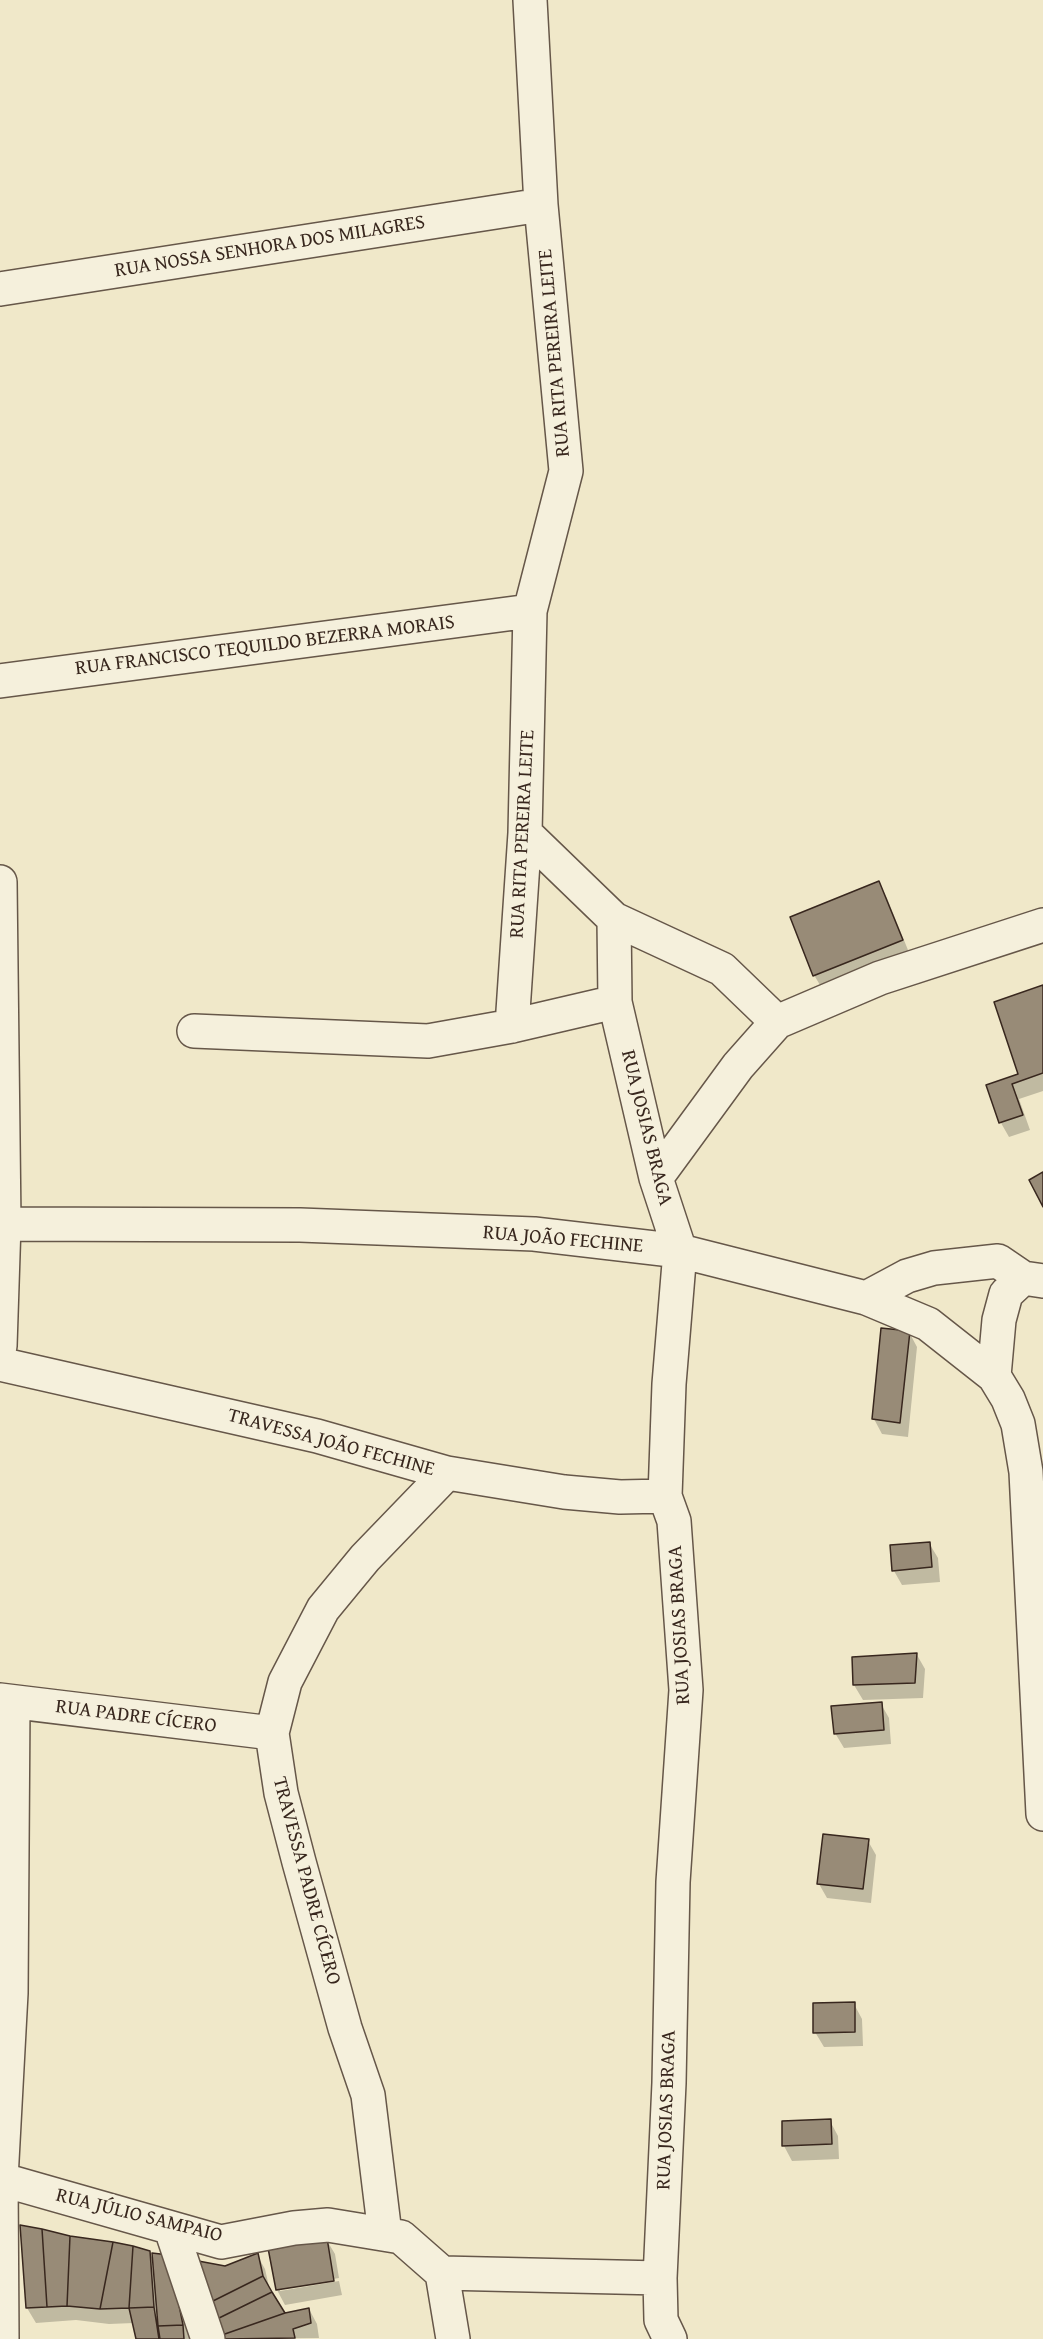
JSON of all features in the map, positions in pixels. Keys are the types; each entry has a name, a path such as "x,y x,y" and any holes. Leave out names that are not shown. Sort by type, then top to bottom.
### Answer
{"street":[{"name":"RUA RITA PEREIRA LEITE","path":"512,1026 525,833 530,611 566,471 541,205 530,0"},
{"name":"RUA NOSSA SENHORA DOS MILAGRES","path":"0,289 541,205"},
{"name":"RUA FRANCISCO TEQUILDO BEZERRA MORAIS","path":"0,681 530,611"},
{"path":"525,833 614,919 722,969 777,1022"},
{"path":"0,882 2,1224 0,1346"},
{"name":"RUA JOSIAS BRAGA","path":"614,919 615,1002 656,1178 680,1251 669,1384 665,1496 674,1521 686,1690 673,1882 669,2083 660,2278 661,2320 670,2339"},
{"path":"656,1178 738,1066 777,1022 880,978 1043,925"},
{"path":"194,1031 428,1041 512,1026 615,1002"},
{"name":"RUA JOÃO FECHINE","path":"2,1224 300,1224 534,1234 680,1251 866,1298 928,1324 994,1376 1008,1399 1018,1424 1026,1472 1043,1814"},
{"path":"866,1298 907,1276 934,1268 998,1261 1033,1279"},
{"path":"994,1376 999,1320 1006,1294 1033,1279"},
{"name":"TRAVESSA JOÃO FECHINE","path":"0,1364 317,1436 447,1473 564,1492 620,1497 665,1496"},
{"name":"TRAVESSA PADRE CÍCERO","path":"385,2234 368,2095 345,2028 299,1862 281,1793 272,1733 285,1682 323,1610 365,1558 447,1473"},
{"path":"2,2339 0,2179 11,1993 6,1879 6,1702"},
{"name":"RUA PADRE CÍCERO","path":"6,1702 272,1733"},
{"name":"RUA JÚLIO SAMPAIO","path":"0,2179 221,2242 294,2228 328,2225 401,2237 442,2273"},
{"path":"171,2229 208,2339"},
{"path":"453,2339 442,2273 660,2278"}],"building":[{"path":"879,881 903,940 813,976 790,917"},
{"path":"1043,985 1043,1073 1012,1084 1023,1115 999,1123 986,1085 1018,1074 994,1002"},
{"path":"1043,1172 1043,1207 1029,1180"},
{"path":"881,1328 910,1331 900,1423 872,1419"},
{"path":"930,1542 932,1567 892,1571 890,1545"},
{"path":"917,1653 915,1683 853,1685 852,1657"},
{"path":"882,1702 884,1730 834,1734 831,1706"},
{"path":"823,1834 869,1839 863,1889 817,1884"},
{"path":"855,2002 855,2032 813,2033 813,2003"},
{"path":"831,2119 832,2144 782,2146 782,2121"},
{"path":"20,2225 42,2229 47,2307 26,2308"},
{"path":"42,2229 70,2236 67,2306 47,2307"},
{"path":"70,2236 113,2242 100,2309 67,2306"},
{"path":"327,2238 334,2281 276,2290 268,2248"},
{"path":"113,2242 133,2246 129,2308 100,2309"},
{"path":"133,2246 150,2251 154,2307 129,2308"},
{"path":"152,2253 169,2255 183,2325 158,2326"},
{"path":"258,2253 263,2276 207,2304 193,2260 225,2266"},
{"path":"263,2276 272,2292 215,2320 207,2304"},
{"path":"272,2292 285,2313 222,2335 215,2320"},
{"path":"154,2307 159,2339 136,2339 129,2308"},
{"path":"309,2308 311,2323 293,2329 295,2338 224,2339 222,2335 285,2313"},
{"path":"183,2325 184,2339 160,2339 158,2326"}]}
